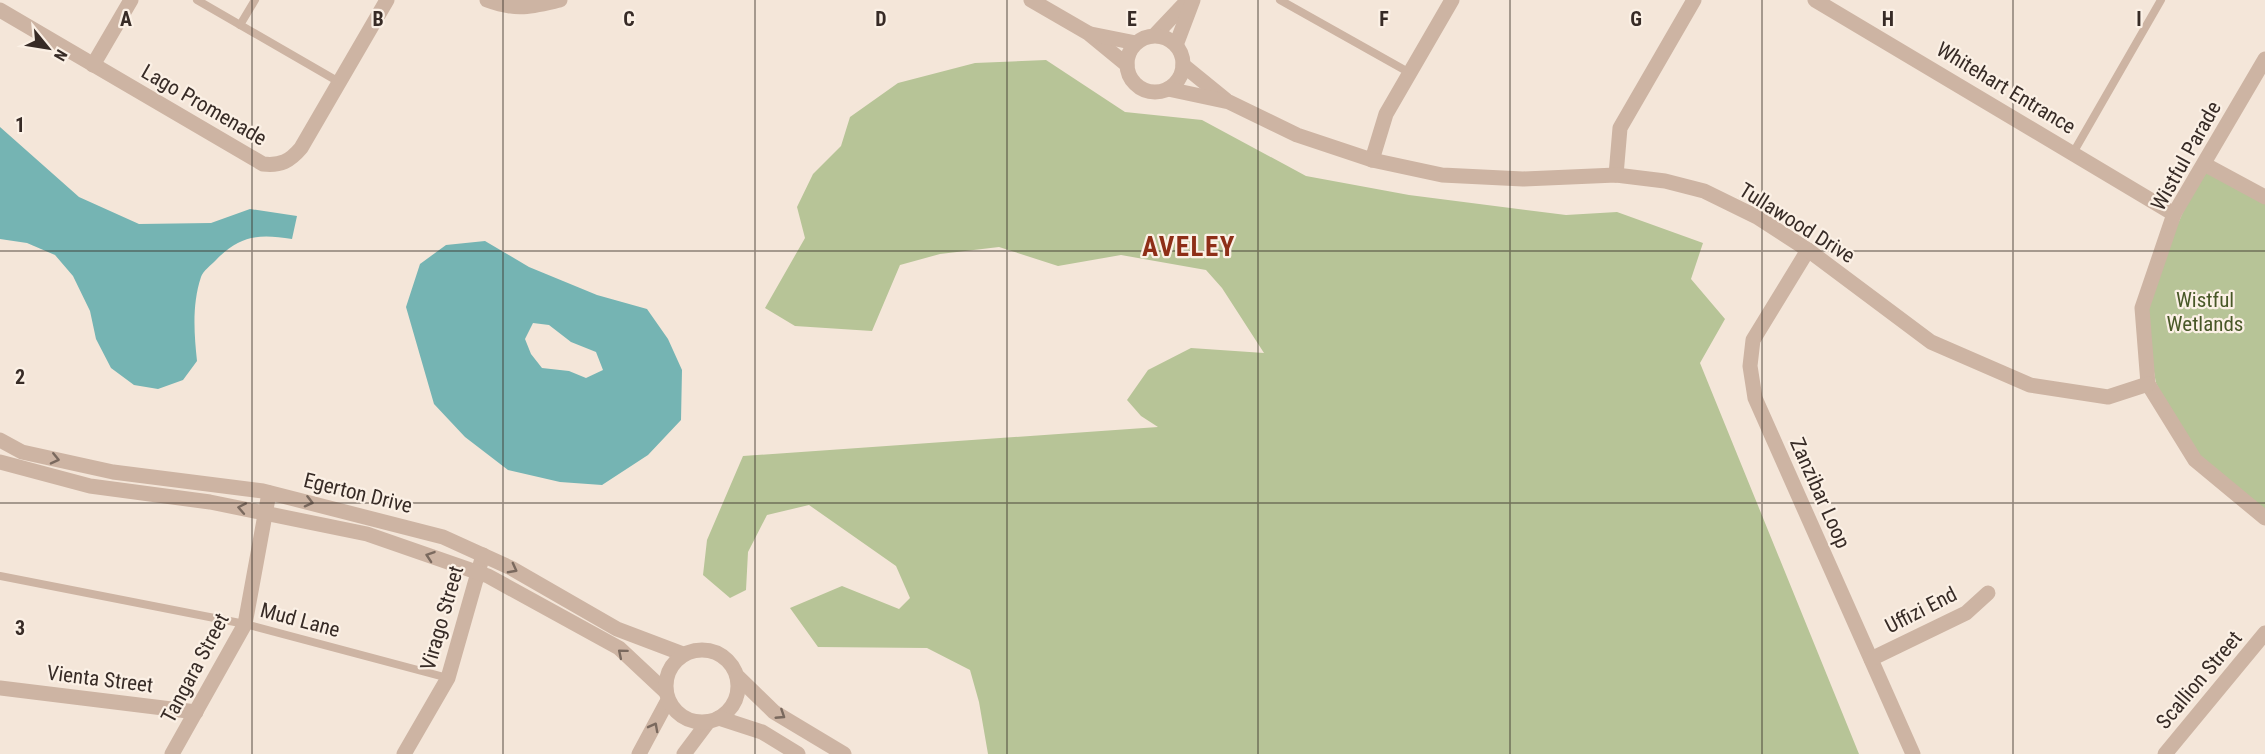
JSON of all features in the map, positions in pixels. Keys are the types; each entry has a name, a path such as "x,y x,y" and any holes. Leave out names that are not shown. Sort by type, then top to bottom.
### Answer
{"street":[{"path":"93,65 131,0"},
{"name":"Lago Promenade","path":"0,10 263,164 277,165 291,160 301,148 387,0"},
{"path":"487,0 507,7 525,7 560,0"},
{"path":"1031,0 1088,33 1127,65 1134,82 1150,92 1168,89 1179,79 1183,58 1176,45 1170,40 1155,35 1136,43 1131,49 1127,65"},
{"path":"1155,35 1188,0"},
{"path":"1176,45 1193,0"},
{"path":"1372,160 1386,114 1452,0"},
{"path":"1616,175 1620,128 1694,0"},
{"name":"Whitehart Entrance","path":"1815,0 2174,214"},
{"path":"1088,33 1136,43"},
{"name":"Wistful Parade","path":"2265,59 2174,214 2142,308 2148,384 2195,460 2265,518"},
{"name":"Tullawood Drive","path":"1183,64 1229,102 1297,135 1372,160 1442,175 1523,179 1616,175 1665,181 1704,191 1757,217 1808,250 1931,342 2030,385 2108,397 2148,384"},
{"name":"Tullawood Drive","path":"1168,89 1229,102"},
{"path":"2205,164 2265,197"},
{"name":"Zanzibar Loop","path":"1808,250 1753,340 1750,366 1755,398 1913,754"},
{"name":"Egerton Drive","path":"0,442 22,452 113,472 269,493 443,537 511,568 618,629 683,654"},
{"name":"Egerton Drive","path":"0,462 90,486 210,502 367,534 477,572 550,609 619,648 667,696"},
{"name":"Tangara Street","path":"172,754 245,624 269,493"},
{"name":"Virago Street","path":"404,754 448,678 483,555"},
{"name":"Uffizi End","path":"1871,658 1966,613 1988,593"},
{"name":"Scallion Street","path":"2165,754 2265,633"},
{"path":"639,754 667,696 669,670 683,654 705,649 726,658 733,666 739,689 736,700 729,711 713,720 684,754"},
{"path":"737,676 774,712 844,754"},
{"name":"Vienta Street","path":"0,688 196,712"},
{"path":"667,696 680,715 698,722 713,720 762,732 798,754"}],"lane":[{"path":"197,0 339,82"},
{"path":"240,25 255,0"},
{"path":"1280,0 1410,73"},
{"path":"2073,153 2161,0"},
{"name":"Mud Lane","path":"0,576 245,624 448,678"}],"green space":[{"path":"1046,60 1125,112 1202,120 1306,176 1409,195 1566,215 1617,212 1703,243 1691,279 1725,319 1700,363 1859,754 988,754 979,702 970,670 927,648 818,647 790,608 842,586 899,609 910,598 896,566 809,505 767,515 748,552 746,590 730,598 703,575 707,540 743,456 1158,427 1141,416 1127,400 1148,370 1191,348 1264,353 1222,288 1206,270 1121,255 1058,266 999,247 940,254 900,265 872,331 795,326 765,308 805,238 797,207 813,174 841,146 850,117 898,83 975,63"},
{"name":"Wistful Wetlands","path":"2204,164 2265,197 2265,518 2194,459 2156,383 2142,306"}],"water":[{"path":"0,127 79,197 139,224 211,223 250,209 297,216 292,239 251,238 233,245 225,252 203,273 198,287 194,319 197,361 183,380 158,389 134,385 111,368 96,339 90,311 73,276 55,255 27,243 0,239"},
{"path":"485,241 529,267 597,295 647,309 668,339 682,370 681,420 648,455 602,485 560,482 508,470 465,437 434,404 406,307 420,264 446,245","holes":["533,323 549,325 571,342 596,352 603,370 586,378 569,371 542,368 531,354 525,339"]}],"district":[{"name":"AVELEY","path":"1189,247"}]}
